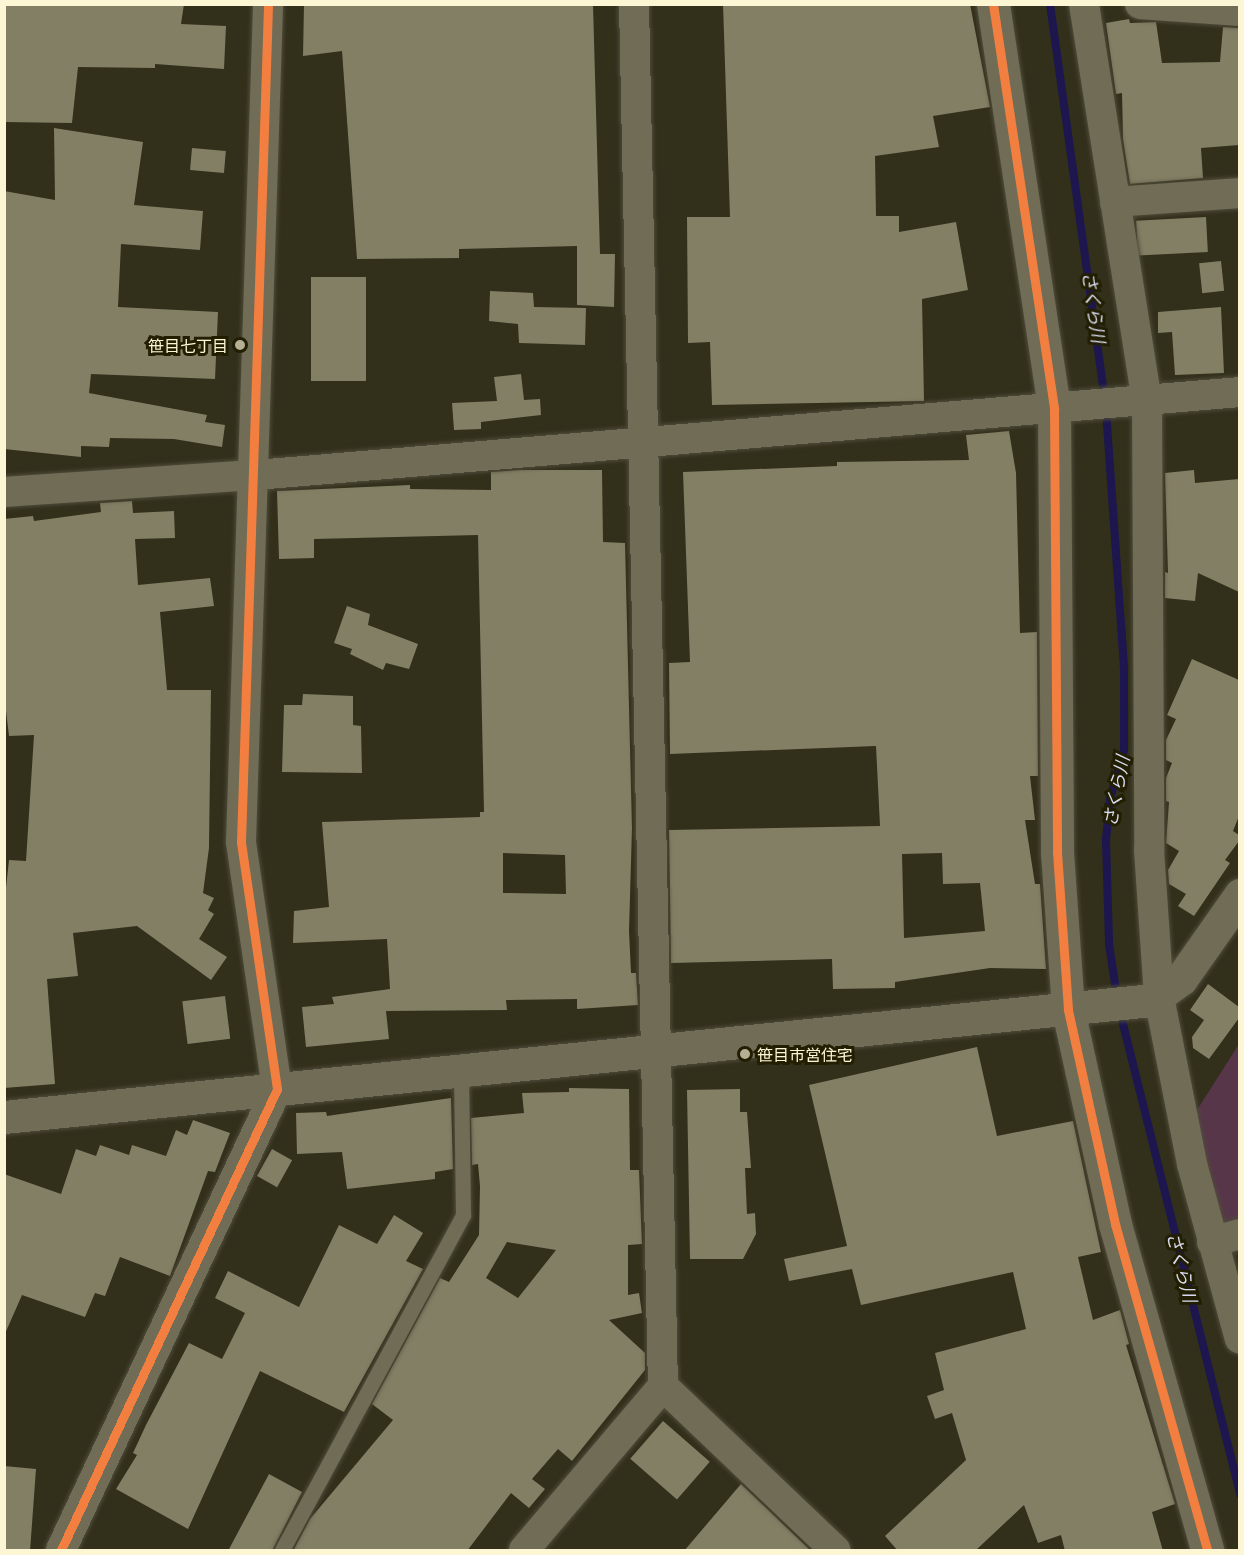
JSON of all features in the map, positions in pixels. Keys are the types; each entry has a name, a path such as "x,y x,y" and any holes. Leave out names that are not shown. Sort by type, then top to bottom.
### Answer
{"street":[{"path":"61,1551 277,1089 241,842 256,475 268,4"},
{"path":"525,1551 663,1386 634,4"},
{"path":"993,4 1054,408 1057,852 1078,1008 1115,1224 1207,1551"},
{"path":"1084,4 1115,202 1135,401 1155,999 1226,1238 1239,1339"},
{"path":"1140,4 1239,11"},
{"path":"1115,202 1239,193"},
{"path":"4,492 256,475 1239,392"},
{"path":"4,1117 1155,999 1180,979 1239,895"},
{"path":"663,1386 835,1551"}],"lane":[{"path":"282,1551 463,1215 461,1070"}],"shaded area":[{"path":"1239,1044 1239,1224 1215,1230 1190,1121"}],"building":[{"path":"6,4 184,4 181,24 226,26 224,69 155,64 155,68 78,67 72,123 4,122"},
{"path":"304,4 593,4 600,254 615,254 614,307 577,305 577,246 459,249 459,258 357,259 342,51 303,56"},
{"path":"723,4 970,4 990,107 933,116 939,147 875,156 876,216 899,216 899,232 956,222 968,290 922,299 924,401 712,405 710,342 688,343 687,217 730,217"},
{"path":"1129,19 1130,23 1156,22 1162,63 1220,62 1223,27 1239,28 1239,145 1201,148 1203,178 1130,184 1123,139 1122,93 1116,94 1106,23"},
{"path":"54,128 143,142 134,205 203,211 200,250 121,244 118,307 218,312 215,379 91,374 89,393 207,415 205,422 225,425 222,447 174,439 110,438 109,447 81,446 81,457 4,449 4,191 55,200"},
{"path":"192,148 226,151 224,173 190,170"},
{"path":"1206,217 1208,252 1138,256 1136,221"},
{"path":"1221,261 1224,291 1202,293 1199,263"},
{"path":"311,277 366,277 366,381 311,381"},
{"path":"490,291 533,293 534,307 586,308 585,345 519,343 518,324 489,321"},
{"path":"1221,307 1224,373 1175,375 1172,332 1158,333 1158,312"},
{"path":"521,374 524,400 540,399 541,415 481,422 481,429 454,430 452,403 497,401 494,377"},
{"path":"1009,431 1016,473 1020,633 1037,632 1038,776 1030,776 1035,820 1025,820 1035,884 1040,884 1046,969 990,968 895,982 895,988 833,989 832,959 671,963 669,830 880,826 876,746 670,754 669,663 690,662 683,472 837,466 837,462 969,460 966,435","holes":["942,853 943,884 980,883 985,931 904,938 902,854"]},
{"path":"602,470 603,542 625,543 632,828 629,931 631,973 636,973 638,1005 577,1009 577,999 506,1000 507,1010 386,1011 389,1039 306,1047 302,1007 334,1004 332,997 390,989 387,939 293,943 294,911 329,907 322,822 480,817 480,812 484,812 478,535 314,539 314,558 279,559 277,491 410,485 410,489 491,490 491,472","holes":["503,853 565,855 566,894 503,893"]},
{"path":"1194,470 1195,483 1239,479 1239,592 1198,573 1195,601 1165,598 1165,572 1168,573 1165,473"},
{"path":"132,501 133,513 174,511 175,538 135,539 138,585 210,578 214,606 160,612 167,690 211,690 209,848 203,893 214,898 208,910 214,914 199,939 227,957 211,980 137,926 73,933 78,976 47,979 55,1084 4,1088 4,906 9,860 26,861 34,735 9,736 4,694 4,519 33,516 34,521 101,512 100,503"},
{"path":"347,606 370,614 368,625 418,644 409,669 386,663 383,670 350,654 352,649 334,643"},
{"path":"1192,659 1239,680 1239,816 1233,831 1239,835 1239,841 1225,860 1230,863 1194,916 1178,906 1186,894 1169,884 1168,870 1179,851 1166,843 1169,802 1166,801 1166,778 1172,763 1166,760 1166,740 1176,719 1167,715"},
{"path":"303,694 353,696 353,725 361,726 362,773 282,772 284,705 302,705"},
{"path":"1208,984 1239,1007 1239,1018 1209,1059 1193,1048 1192,1037 1204,1020 1190,1010"},
{"path":"225,996 230,1039 188,1044 182,1001"},
{"path":"977,1047 997,1136 1073,1121 1101,1252 1078,1257 1093,1320 1120,1310 1129,1344 1126,1345 1175,1504 1152,1512 1163,1551 1065,1551 1061,1535 1038,1543 1024,1505 975,1551 898,1551 885,1536 966,1460 952,1413 935,1419 927,1396 944,1390 935,1353 1026,1329 1013,1272 861,1305 852,1269 789,1281 784,1259 847,1246 809,1085"},
{"path":"569,1088 629,1089 630,1170 639,1170 642,1244 628,1245 628,1295 639,1293 642,1313 609,1320 645,1353 645,1370 572,1461 558,1449 532,1479 545,1489 529,1508 511,1493 467,1551 293,1551 310,1519 393,1420 372,1404 440,1278 449,1282 479,1235 480,1186 478,1164 472,1165 471,1118 524,1113 522,1093 569,1092","holes":["507,1242 556,1250 518,1298 486,1278"]},
{"path":"740,1089 740,1112 747,1112 751,1168 745,1168 747,1214 755,1213 756,1234 743,1259 690,1259 687,1090"},
{"path":"451,1098 453,1169 435,1172 435,1179 347,1189 342,1152 297,1154 296,1113 326,1112 327,1116"},
{"path":"193,1120 230,1133 215,1172 208,1171 170,1276 120,1257 105,1296 95,1293 85,1317 22,1295 4,1336 4,1174 61,1194 76,1149 96,1156 100,1145 129,1155 132,1145 166,1156 176,1130 187,1135"},
{"path":"272,1149 292,1160 277,1187 257,1176"},
{"path":"394,1215 423,1233 406,1261 423,1269 344,1412 260,1371 188,1529 116,1489 137,1455 133,1453 146,1425 189,1343 222,1359 245,1313 215,1298 228,1271 299,1307 339,1225 377,1244"},
{"path":"663,1421 710,1462 677,1499 630,1459"},
{"path":"4,1466 36,1469 30,1551 4,1551"},
{"path":"269,1474 302,1492 272,1551 228,1551"},
{"path":"741,1484 811,1551 684,1551"}],"waterway":[{"name":"さくら川","path":"1050,4 1105,398"},
{"name":"さくら川","path":"1106,410 1124,670 1124,750 1110,799 1106,840 1109,944 1117,997"},
{"name":"さくら川","path":"1120,1012 1240,1494"}],"cycle path":[{"path":"61,1550 277,1089 241,842 268,4"},
{"path":"993,4 1054,408 1057,852 1068,1010 1115,1224 1207,1550"}],"place":[{"name":"笹目七丁目","path":"240,345"},
{"name":"笹目市営住宅","path":"745,1054"}]}
